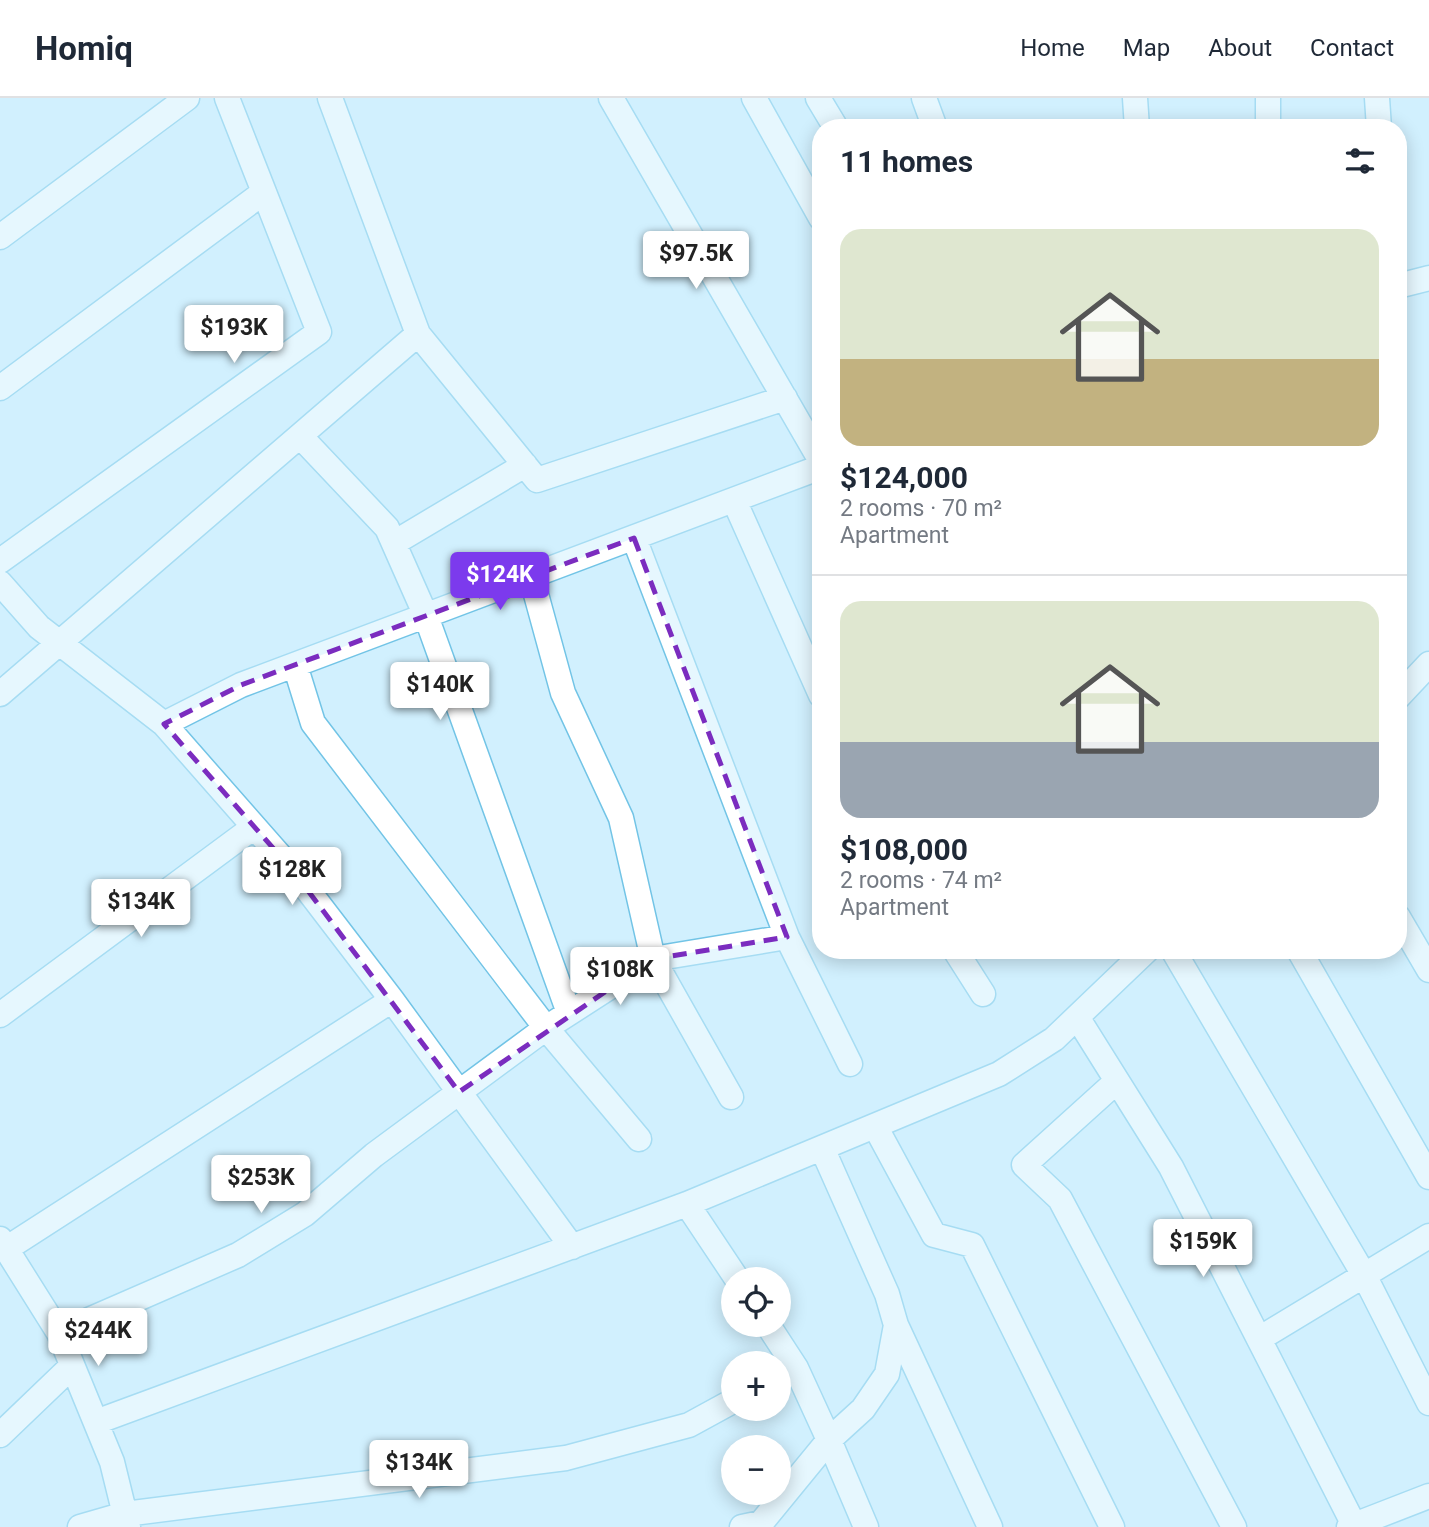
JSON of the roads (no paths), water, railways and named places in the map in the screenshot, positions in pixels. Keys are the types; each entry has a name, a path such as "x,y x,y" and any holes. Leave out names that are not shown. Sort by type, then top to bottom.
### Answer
{"street":[{"path":"0,237 187,98"},
{"path":"0,561 319,332 227,98"},
{"path":"330,98 418,334 537,480 785,398"},
{"path":"611,98 812,445"},
{"path":"754,98 812,202"},
{"path":"818,98 831,119"},
{"path":"924,98 932,119"},
{"path":"1135,98 1137,119"},
{"path":"1268,98 1268,119"},
{"path":"1377,98 1378,119"},
{"path":"0,388 264,192"},
{"path":"1407,284 1429,278"},
{"path":"0,694 418,334"},
{"path":"300,436 387,528 394,543 426,616 569,1013"},
{"path":"394,543 525,465"},
{"path":"164,724 242,685 295,664 812,470"},
{"path":"734,500 812,675"},
{"path":"634,538 786,937 850,1064"},
{"path":"531,576 563,693 621,818 653,959 732,1097"},
{"path":"0,583 39,627 164,724 294,872 392,1000 572,1247"},
{"path":"295,664 313,723 546,1028 639,1139"},
{"path":"1407,687 1429,664"},
{"path":"0,1015 254,827"},
{"path":"1407,932 1429,970"},
{"path":"59,1333 238,1255 305,1214 374,1155 546,1028 653,959 786,937"},
{"path":"960,959 984,994"},
{"path":"96,1422 687,1204 999,1074 1054,1038 1138,959"},
{"path":"1178,959 1364,1275 1429,1403"},
{"path":"1304,959 1429,1177"},
{"path":"126,1520 112,1462 59,1333 6,1260 392,1000"},
{"path":"1077,1017 1171,1167 1353,1526 1429,1496"},
{"path":"1117,1081 1024,1165 1060,1199 1234,1527"},
{"path":"875,1126 934,1235 972,1245 1112,1527"},
{"path":"821,1148 887,1294 896,1325 990,1527"},
{"path":"687,1204 729,1267"},
{"path":"1259,1339 1429,1236"},
{"path":"755,1526 829,1440 863,1409 887,1374 896,1325"},
{"path":"0,1435 72,1366"},
{"path":"791,1377 829,1440 866,1527"},
{"path":"80,1527 566,1458 689,1425 721,1408"}]}
